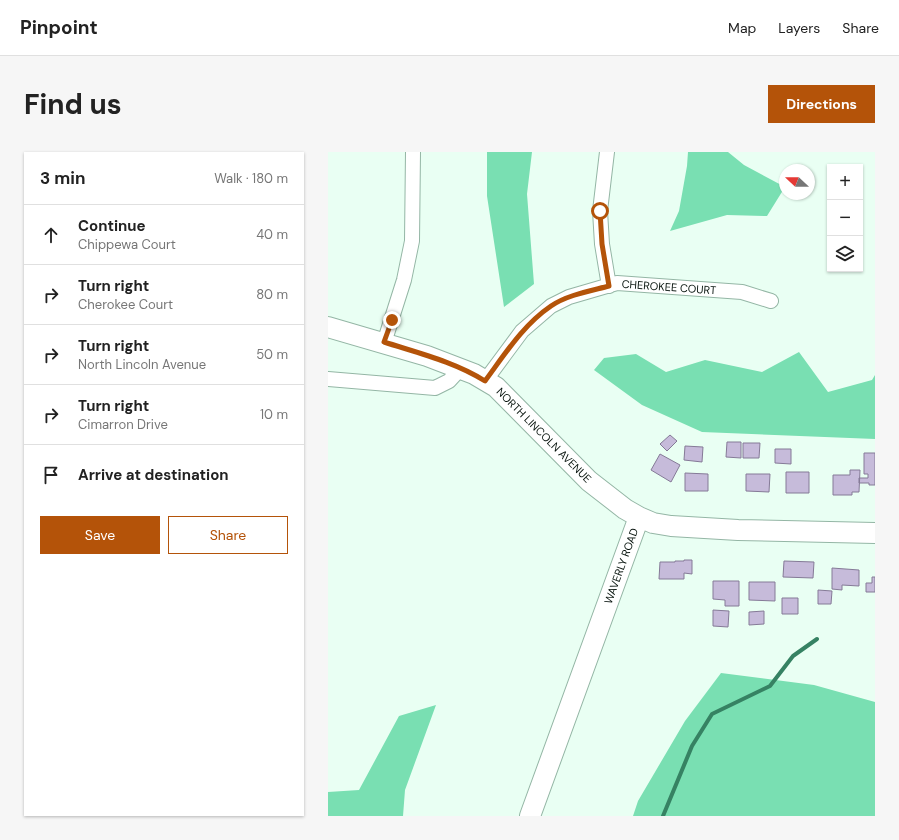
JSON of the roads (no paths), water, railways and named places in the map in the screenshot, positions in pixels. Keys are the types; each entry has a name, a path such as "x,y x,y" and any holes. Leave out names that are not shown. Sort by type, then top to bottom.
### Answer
{"street":[{"path":"384,342 404,280 412,241 413,152"},
{"path":"607,152 600,211 602,244 609,286"},
{"name":"CHEROKEE COURT","path":"485,381 522,331 551,306 569,297 617,283 742,292 770,301"},
{"name":"NORTH LINCOLN AVENUE","path":"328,327 384,342 461,368 471,372 496,387 589,481 625,509 639,517"},
{"path":"328,379 435,388 449,381 461,368"},
{"name":"WAVERLY ROAD","path":"530,816 639,517 653,523 671,526 738,530 875,533"}],"waterway":[{"path":"663,816 692,746 712,714 770,686 793,656 817,639"}]}
